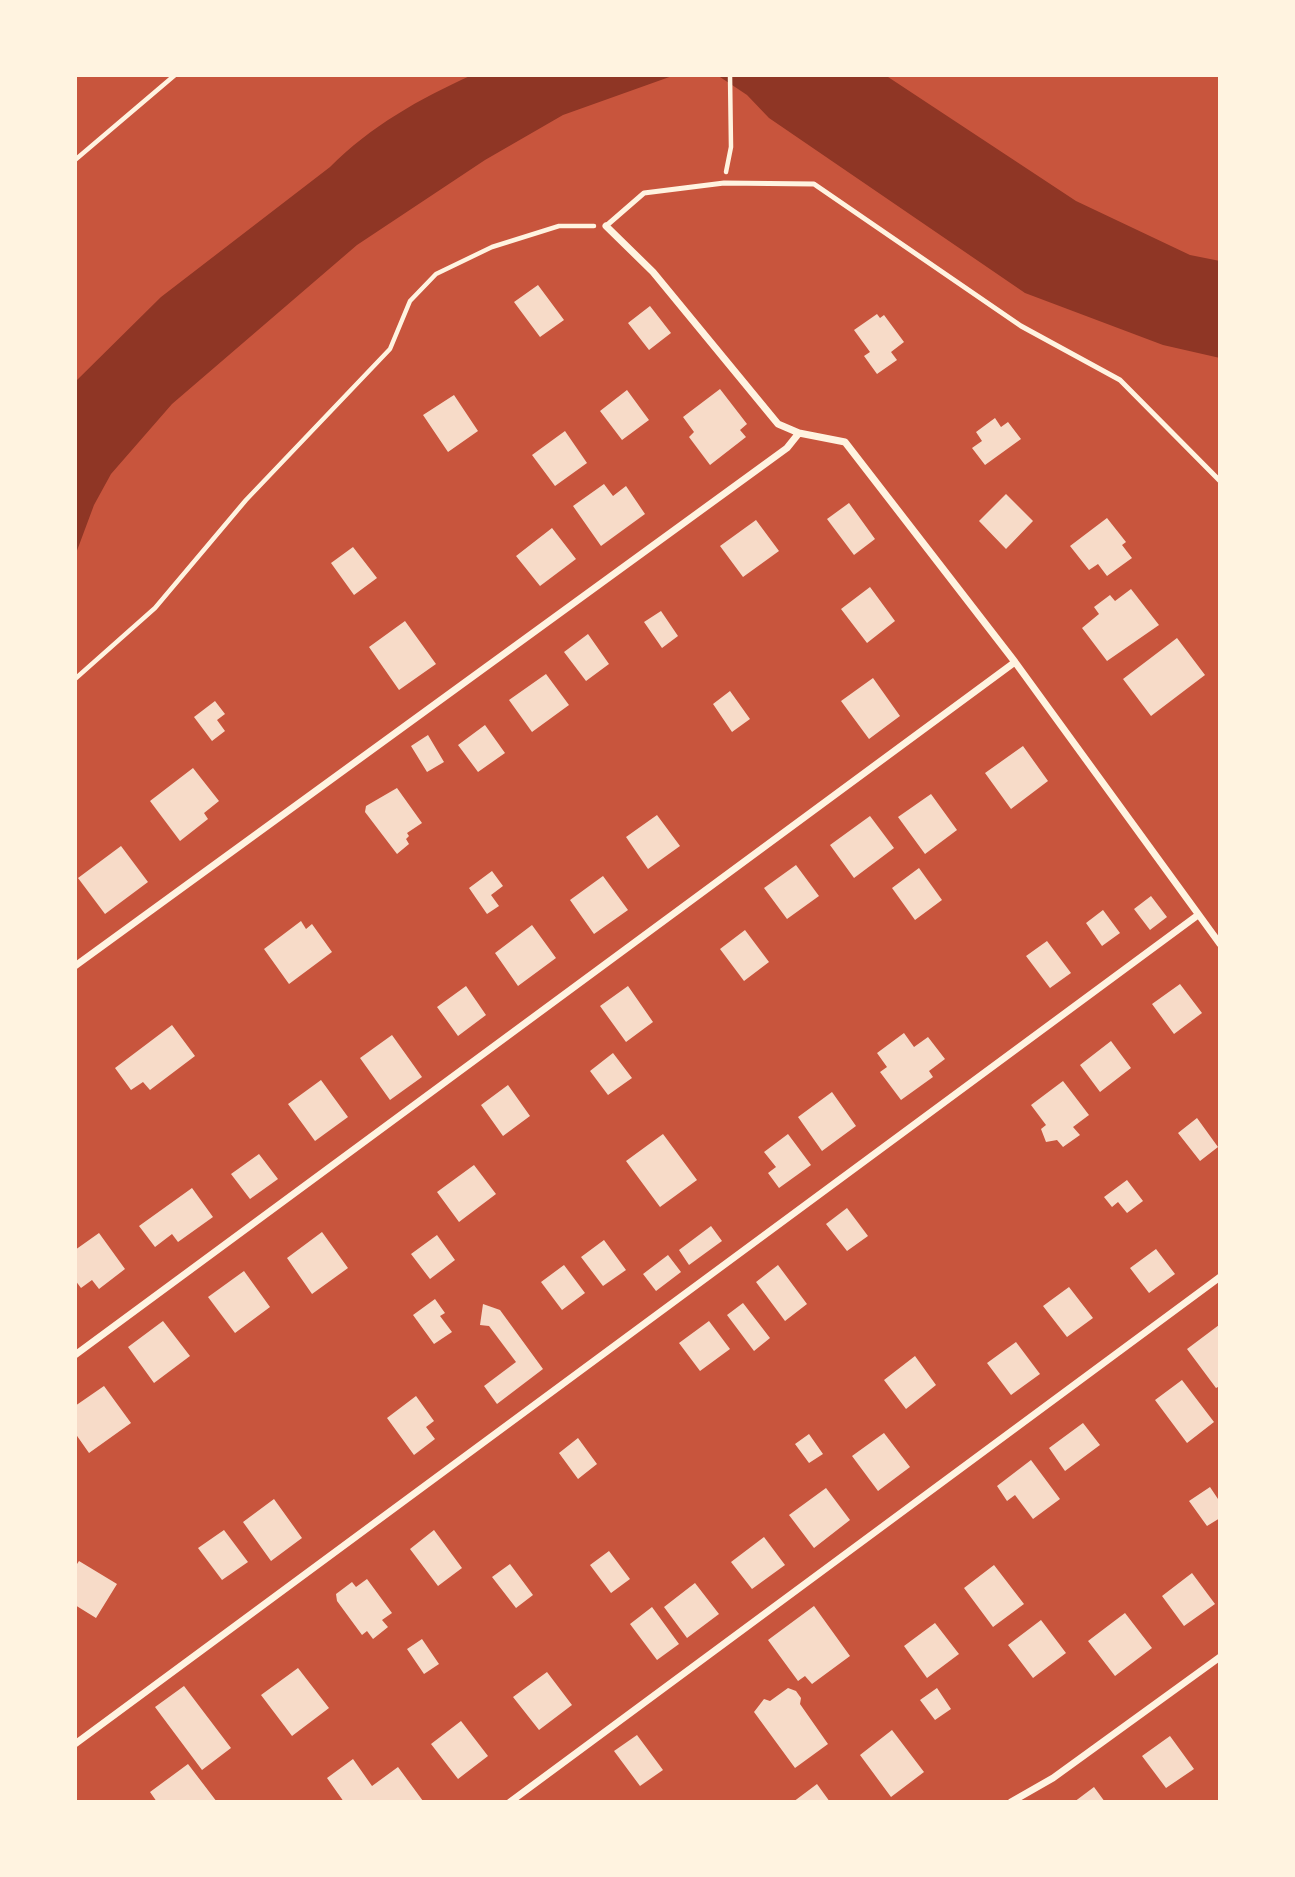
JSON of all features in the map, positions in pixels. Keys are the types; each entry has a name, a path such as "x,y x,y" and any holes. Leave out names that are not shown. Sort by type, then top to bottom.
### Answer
{"street":[{"path":"607,226 653,272 778,424 799,433 845,442 1015,662 1220,944"},
{"path":"75,966 787,448 799,433"},
{"path":"75,1355 1015,662"},
{"path":"75,1744 1198,915"},
{"path":"510,1802 1220,1277"},
{"path":"1011,1802 1053,1778 1220,1657"}],"lane":[{"path":"607,226 644,192 724,183 814,184 1021,326 1119,380 1220,481"}],"path":[{"path":"75,159 175,75"},
{"path":"724,183 731,147 730,75"},
{"path":"75,679 155,608 246,500 390,349 410,301 436,274 492,247 559,226 607,226"}],"shaded area":[{"path":"472,75 675,75 563,115 485,160 357,245 172,404 111,474 94,505 75,556 75,382 161,297 330,167 362,139 415,104"},
{"path":"717,75 885,75 1076,201 1190,255 1220,261 1220,358 1163,345 1025,293 769,118 747,95"}],"building":[{"path":"538,285 564,320 540,337 514,302"},
{"path":"650,306 671,333 649,350 628,323"},
{"path":"877,314 880,318 884,315 904,342 891,352 897,360 877,374 864,356 870,352 854,330"},
{"path":"720,389 747,424 740,430 746,437 710,465 689,437 694,432 683,417"},
{"path":"627,390 649,420 622,440 600,411"},
{"path":"454,395 478,431 448,452 423,415"},
{"path":"995,418 1001,427 1008,422 1021,439 985,465 972,448 982,441 976,432"},
{"path":"565,431 587,463 555,486 532,455"},
{"path":"604,484 613,496 626,486 645,514 601,546 573,506"},
{"path":"1006,494 1033,521 1006,549 979,521"},
{"path":"849,503 875,539 854,555 827,519"},
{"path":"1107,518 1126,542 1122,545 1132,558 1107,576 1098,564 1089,570 1070,546"},
{"path":"756,520 779,551 743,577 720,546"},
{"path":"552,528 576,559 540,586 516,556"},
{"path":"353,547 377,578 354,595 331,563"},
{"path":"870,587 895,621 867,643 841,609"},
{"path":"1131,589 1159,625 1107,661 1082,628 1099,614 1094,607 1110,595 1115,601"},
{"path":"661,611 678,636 662,648 644,622"},
{"path":"405,621 436,664 399,690 369,647"},
{"path":"588,634 609,664 586,681 564,652"},
{"path":"1177,638 1205,675 1151,716 1123,679"},
{"path":"546,674 569,705 532,732 509,700"},
{"path":"873,678 900,716 869,739 841,701"},
{"path":"730,691 750,719 732,732 713,704"},
{"path":"215,701 225,714 217,720 225,731 212,741 194,717"},
{"path":"485,725 505,753 478,772 458,745"},
{"path":"428,735 444,762 427,772 411,746"},
{"path":"1023,746 1048,781 1011,809 985,773"},
{"path":"193,768 219,801 204,813 208,819 180,841 150,801"},
{"path":"397,788 422,823 407,833 409,844 397,854 365,812 366,806"},
{"path":"931,794 957,830 925,854 898,817"},
{"path":"657,815 680,846 648,869 626,837"},
{"path":"870,816 894,848 854,878 830,845"},
{"path":"121,846 148,882 105,914 78,878"},
{"path":"796,865 819,896 787,919 764,888"},
{"path":"919,868 942,900 915,920 892,888"},
{"path":"492,871 503,886 491,895 499,906 487,914 469,888"},
{"path":"603,876 628,910 594,934 570,900"},
{"path":"1151,896 1167,917 1150,930 1134,909"},
{"path":"1103,910 1120,933 1102,946 1086,923"},
{"path":"301,921 306,929 312,924 332,952 289,984 264,949"},
{"path":"532,925 556,958 518,986 495,953"},
{"path":"745,930 769,962 744,981 720,949"},
{"path":"1047,941 1071,973 1050,988 1026,956"},
{"path":"1180,984 1202,1013 1174,1034 1152,1004"},
{"path":"466,986 486,1015 458,1036 437,1007"},
{"path":"628,986 653,1022 626,1042 600,1006"},
{"path":"172,1025 195,1056 150,1090 143,1082 131,1090 115,1068"},
{"path":"904,1033 914,1047 928,1037 945,1059 929,1071 933,1077 901,1100 880,1072 887,1067 877,1053"},
{"path":"392,1035 422,1077 390,1100 360,1058"},
{"path":"1111,1041 1131,1068 1100,1092 1080,1065"},
{"path":"613,1053 632,1078 608,1095 590,1071"},
{"path":"321,1080 348,1117 315,1141 288,1104"},
{"path":"1063,1081 1089,1115 1073,1127 1080,1135 1063,1147 1057,1140 1046,1142 1041,1129 1046,1125 1031,1105"},
{"path":"508,1085 530,1116 503,1136 481,1105"},
{"path":"832,1092 856,1126 822,1151 798,1117"},
{"path":"1197,1118 1218,1147 1200,1161 1178,1133"},
{"path":"663,1134 697,1180 660,1207 626,1161"},
{"path":"788,1134 811,1165 779,1188 768,1173 776,1167 764,1152"},
{"path":"259,1154 278,1179 250,1199 231,1174"},
{"path":"474,1165 496,1194 459,1222 437,1192"},
{"path":"1127,1180 1143,1201 1127,1213 1118,1202 1112,1207 1104,1197"},
{"path":"192,1188 213,1217 178,1242 172,1234 155,1247 139,1226"},
{"path":"847,1208 868,1236 847,1251 826,1224"},
{"path":"711,1226 722,1241 689,1265 679,1250"},
{"path":"322,1232 348,1268 312,1294 287,1258"},
{"path":"99,1233 125,1269 99,1289 92,1280 81,1288 75,1280 75,1250"},
{"path":"437,1235 455,1260 430,1279 411,1254"},
{"path":"604,1240 626,1270 603,1286 581,1257"},
{"path":"1156,1249 1175,1274 1149,1293 1130,1268"},
{"path":"668,1255 681,1272 656,1291 643,1274"},
{"path":"564,1265 585,1293 562,1310 541,1282"},
{"path":"778,1265 807,1304 785,1321 756,1282"},
{"path":"244,1271 270,1307 235,1333 208,1297"},
{"path":"1069,1287 1093,1318 1067,1337 1043,1306"},
{"path":"435,1299 445,1313 440,1316 452,1332 434,1344 413,1315"},
{"path":"743,1303 770,1338 754,1351 727,1315"},
{"path":"483,1304 500,1310 543,1369 497,1404 484,1386 516,1362 489,1326 480,1325"},
{"path":"163,1321 190,1356 154,1383 128,1347"},
{"path":"709,1321 730,1349 700,1371 679,1343"},
{"path":"1219,1325 1220,1386 1216,1388 1187,1349"},
{"path":"1016,1342 1040,1374 1011,1395 987,1363"},
{"path":"915,1356 936,1385 906,1409 884,1380"},
{"path":"1182,1380 1214,1422 1187,1443 1155,1400"},
{"path":"104,1386 131,1423 89,1453 75,1433 75,1406"},
{"path":"416,1396 434,1421 426,1427 435,1439 414,1455 387,1418"},
{"path":"1083,1423 1100,1445 1065,1471 1049,1448"},
{"path":"884,1433 910,1467 878,1491 852,1456"},
{"path":"809,1434 823,1454 809,1463 795,1444"},
{"path":"578,1438 597,1464 578,1479 559,1453"},
{"path":"1031,1460 1060,1499 1033,1519 1015,1495 1007,1501 997,1486"},
{"path":"1210,1487 1220,1502 1220,1518 1207,1526 1189,1501"},
{"path":"826,1488 850,1520 814,1548 789,1515"},
{"path":"274,1499 302,1538 271,1561 243,1522"},
{"path":"224,1530 248,1562 222,1580 198,1548"},
{"path":"434,1530 462,1568 438,1586 410,1549"},
{"path":"764,1537 785,1565 752,1589 731,1562"},
{"path":"609,1551 630,1579 611,1593 590,1565"},
{"path":"79,1561 117,1584 96,1618 75,1605 75,1567"},
{"path":"510,1564 533,1595 516,1608 492,1577"},
{"path":"994,1565 1024,1604 993,1627 964,1588"},
{"path":"1192,1573 1215,1604 1184,1626 1162,1596"},
{"path":"367,1579 392,1613 382,1620 388,1627 373,1639 367,1631 362,1635 337,1601 336,1594 352,1582 356,1587"},
{"path":"695,1583 719,1614 687,1638 664,1607"},
{"path":"814,1606 850,1656 812,1684 805,1676 798,1681 768,1640"},
{"path":"652,1607 679,1644 657,1660 630,1624"},
{"path":"1125,1613 1152,1648 1115,1676 1088,1641"},
{"path":"1041,1620 1066,1653 1033,1678 1008,1645"},
{"path":"935,1623 959,1654 927,1678 904,1646"},
{"path":"422,1639 439,1664 424,1674 407,1649"},
{"path":"298,1668 329,1708 292,1736 261,1695"},
{"path":"547,1672 572,1705 539,1730 513,1697"},
{"path":"184,1686 231,1748 202,1770 155,1707"},
{"path":"788,1688 796,1691 801,1698 800,1704 828,1744 795,1768 754,1712 764,1699 770,1701"},
{"path":"937,1688 951,1709 935,1720 920,1700"},
{"path":"461,1721 488,1756 458,1779 431,1744"},
{"path":"892,1730 924,1772 891,1797 860,1755"},
{"path":"637,1735 663,1770 640,1786 614,1751"},
{"path":"1170,1736 1194,1769 1166,1788 1142,1756"},
{"path":"353,1759 372,1786 398,1767 423,1801 344,1802 327,1778"},
{"path":"188,1764 217,1802 157,1802 150,1792"},
{"path":"817,1784 830,1802 793,1802"},
{"path":"1094,1787 1105,1802 1074,1802"}]}
